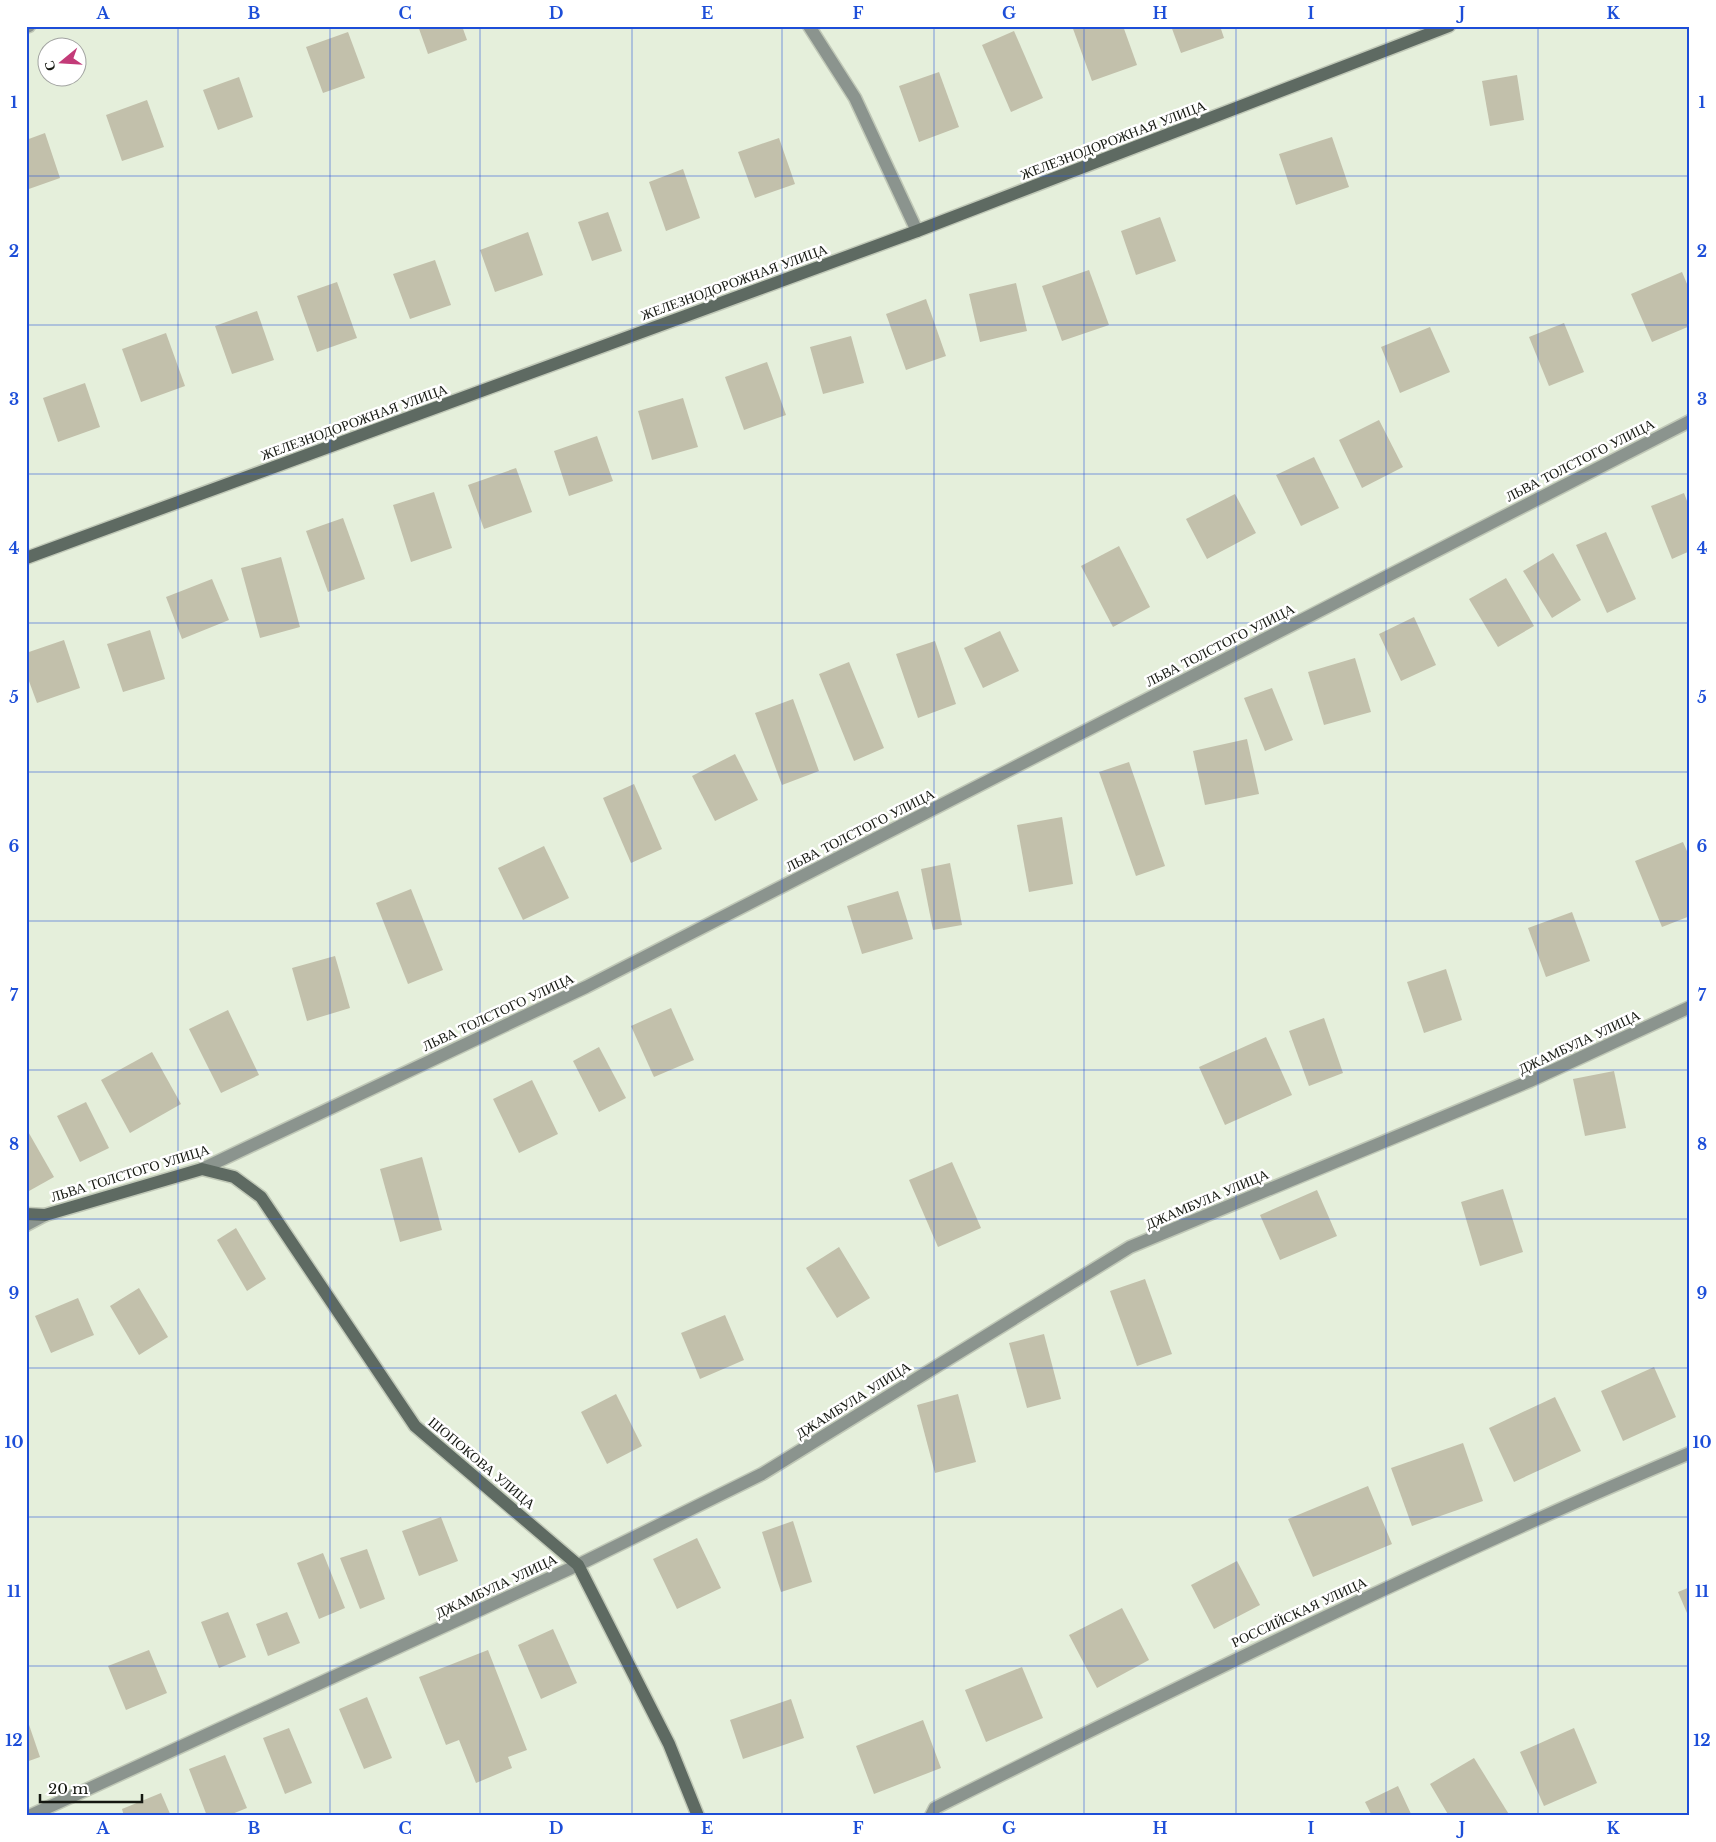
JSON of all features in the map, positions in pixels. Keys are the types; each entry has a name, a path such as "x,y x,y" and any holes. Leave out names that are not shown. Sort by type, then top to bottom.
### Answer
{"street":[{"path":"809,26 855,98 917,231"},
{"name":"ЖЕЛЕЗНОДОРОЖНАЯ УЛИЦА","path":"26,558 917,231 1449,26"},
{"name":"ЛЬВА ТОЛСТОГО УЛИЦА","path":"26,1225 45,1215 202,1169 586,987 1690,421"},
{"name":"ДЖАМБУЛА УЛИЦА","path":"29,1816 578,1565 762,1474 1130,1247 1530,1082 1690,1007"},
{"name":"ШОПОКОВА УЛИЦА","path":"202,1169 234,1177 262,1198 415,1426 578,1565 669,1744 698,1816"},
{"path":"26,1214 45,1215"},
{"name":"РОССИЙСКАЯ УЛИЦА","path":"931,1816 935,1808 1252,1650 1568,1504 1690,1453"}],"building":[{"path":"418,26 462,26 467,40 428,54"},
{"path":"1072,26 1123,26 1137,65 1092,81"},
{"path":"1171,26 1220,26 1224,38 1181,53"},
{"path":"1014,31 1043,98 1011,112 982,45"},
{"path":"348,32 365,78 323,93 306,47"},
{"path":"939,72 959,127 919,142 899,86"},
{"path":"1517,75 1524,120 1490,126 1482,81"},
{"path":"239,77 253,117 218,130 203,90"},
{"path":"147,100 164,147 122,161 106,115"},
{"path":"45,133 60,178 26,190 26,140"},
{"path":"1332,137 1349,187 1296,205 1279,154"},
{"path":"779,138 795,184 755,198 738,152"},
{"path":"683,169 700,218 666,231 649,182"},
{"path":"608,212 622,251 592,261 578,222"},
{"path":"1160,217 1176,261 1136,275 1121,231"},
{"path":"528,232 543,275 495,292 480,250"},
{"path":"435,260 451,305 410,319 393,274"},
{"path":"1089,270 1109,325 1062,341 1042,286"},
{"path":"1682,272 1690,291 1690,326 1652,342 1631,294"},
{"path":"337,282 357,338 317,352 297,296"},
{"path":"1016,283 1027,331 980,342 969,294"},
{"path":"926,299 946,356 906,370 886,314"},
{"path":"257,311 274,360 232,374 215,326"},
{"path":"1564,323 1584,372 1549,386 1529,337"},
{"path":"1430,327 1450,372 1400,393 1381,347"},
{"path":"166,333 185,386 141,402 122,349"},
{"path":"851,336 864,383 823,394 810,347"},
{"path":"767,362 786,415 744,430 725,377"},
{"path":"85,383 100,427 58,442 43,398"},
{"path":"683,398 698,447 652,460 638,411"},
{"path":"1379,420 1403,467 1362,488 1339,440"},
{"path":"597,436 613,481 569,496 554,451"},
{"path":"1314,457 1339,508 1301,526 1276,475"},
{"path":"516,468 532,512 484,529 468,485"},
{"path":"434,492 452,548 411,562 393,505"},
{"path":"1684,493 1690,509 1690,551 1672,559 1651,506"},
{"path":"1235,494 1256,533 1207,559 1186,519"},
{"path":"343,518 365,579 328,592 306,531"},
{"path":"1606,532 1636,599 1607,613 1576,545"},
{"path":"1119,546 1150,607 1113,627 1081,566"},
{"path":"1553,553 1581,600 1552,618 1523,571"},
{"path":"281,557 300,627 260,638 241,568"},
{"path":"1506,578 1534,626 1498,647 1469,599"},
{"path":"212,579 229,620 182,639 166,597"},
{"path":"1414,617 1436,665 1401,681 1379,634"},
{"path":"150,630 165,679 123,692 107,644"},
{"path":"1000,631 1019,671 983,688 964,648"},
{"path":"64,640 80,688 37,703 26,673 26,653"},
{"path":"935,641 956,704 918,718 896,654"},
{"path":"1355,658 1371,712 1324,725 1308,672"},
{"path":"849,662 884,748 854,761 819,674"},
{"path":"1272,688 1293,740 1265,751 1244,698"},
{"path":"793,699 819,771 782,785 755,713"},
{"path":"1247,739 1259,794 1205,805 1193,751"},
{"path":"735,754 758,800 715,821 692,776"},
{"path":"1129,762 1165,866 1136,876 1099,772"},
{"path":"634,784 662,849 631,863 603,798"},
{"path":"1062,817 1073,884 1029,892 1017,825"},
{"path":"1683,842 1690,858 1690,916 1662,927 1635,861"},
{"path":"544,846 569,898 523,920 498,868"},
{"path":"950,863 962,925 933,930 921,869"},
{"path":"411,889 443,970 408,984 376,903"},
{"path":"898,891 913,939 862,954 847,906"},
{"path":"1572,912 1590,961 1546,977 1528,928"},
{"path":"335,956 350,1008 307,1021 292,968"},
{"path":"1446,969 1462,1020 1424,1033 1407,982"},
{"path":"671,1008 694,1060 654,1077 631,1026"},
{"path":"228,1010 259,1075 221,1093 189,1029"},
{"path":"1324,1018 1343,1073 1309,1086 1289,1031"},
{"path":"1266,1037 1292,1095 1225,1125 1199,1067"},
{"path":"599,1047 626,1098 599,1112 573,1061"},
{"path":"152,1052 181,1104 130,1133 101,1080"},
{"path":"1614,1071 1626,1128 1585,1136 1573,1079"},
{"path":"532,1080 558,1134 519,1153 493,1099"},
{"path":"86,1102 109,1148 80,1162 57,1116"},
{"path":"26,1128 54,1177 29,1191 26,1186"},
{"path":"422,1157 442,1230 400,1242 380,1169"},
{"path":"952,1162 981,1228 938,1247 909,1180"},
{"path":"1503,1189 1523,1252 1480,1266 1461,1202"},
{"path":"1317,1190 1337,1236 1280,1260 1260,1215"},
{"path":"236,1228 266,1279 247,1291 217,1240"},
{"path":"839,1247 870,1298 837,1318 806,1268"},
{"path":"1145,1279 1172,1354 1137,1366 1110,1291"},
{"path":"139,1288 168,1337 139,1355 110,1306"},
{"path":"78,1298 94,1335 51,1353 35,1316"},
{"path":"725,1315 744,1360 700,1379 681,1333"},
{"path":"1044,1334 1061,1399 1027,1408 1009,1343"},
{"path":"1654,1367 1676,1417 1623,1441 1601,1391"},
{"path":"616,1394 642,1446 607,1464 581,1412"},
{"path":"958,1394 976,1462 935,1473 917,1405"},
{"path":"1555,1397 1581,1451 1514,1482 1489,1428"},
{"path":"1463,1443 1483,1501 1412,1526 1391,1468"},
{"path":"1368,1486 1392,1544 1313,1577 1288,1519"},
{"path":"441,1517 458,1561 419,1576 402,1531"},
{"path":"793,1521 812,1582 781,1592 762,1532"},
{"path":"697,1538 721,1588 677,1609 653,1559"},
{"path":"367,1549 385,1599 360,1609 340,1558"},
{"path":"323,1553 345,1608 319,1619 297,1563"},
{"path":"1237,1561 1260,1605 1214,1629 1191,1585"},
{"path":"1690,1587 1690,1620 1678,1592"},
{"path":"1122,1608 1149,1660 1097,1688 1069,1635"},
{"path":"228,1612 246,1657 219,1668 201,1622"},
{"path":"287,1612 300,1643 268,1656 256,1624"},
{"path":"553,1629 577,1683 541,1699 518,1645"},
{"path":"149,1650 167,1693 126,1710 108,1666"},
{"path":"488,1650 527,1750 508,1757 512,1768 476,1783 459,1740 446,1745 419,1677"},
{"path":"1022,1667 1043,1718 986,1742 965,1690"},
{"path":"367,1697 392,1758 364,1769 339,1709"},
{"path":"791,1699 804,1738 743,1759 730,1720"},
{"path":"26,1716 40,1757 26,1762"},
{"path":"923,1720 941,1768 874,1794 856,1746"},
{"path":"289,1728 312,1783 285,1794 263,1738"},
{"path":"1574,1728 1597,1783 1544,1806 1520,1752"},
{"path":"225,1755 247,1808 227,1816 207,1816 189,1769"},
{"path":"1474,1758 1510,1816 1449,1816 1430,1784"},
{"path":"1398,1786 1412,1816 1372,1816 1365,1802"},
{"path":"161,1793 171,1816 124,1816 122,1809"}]}
